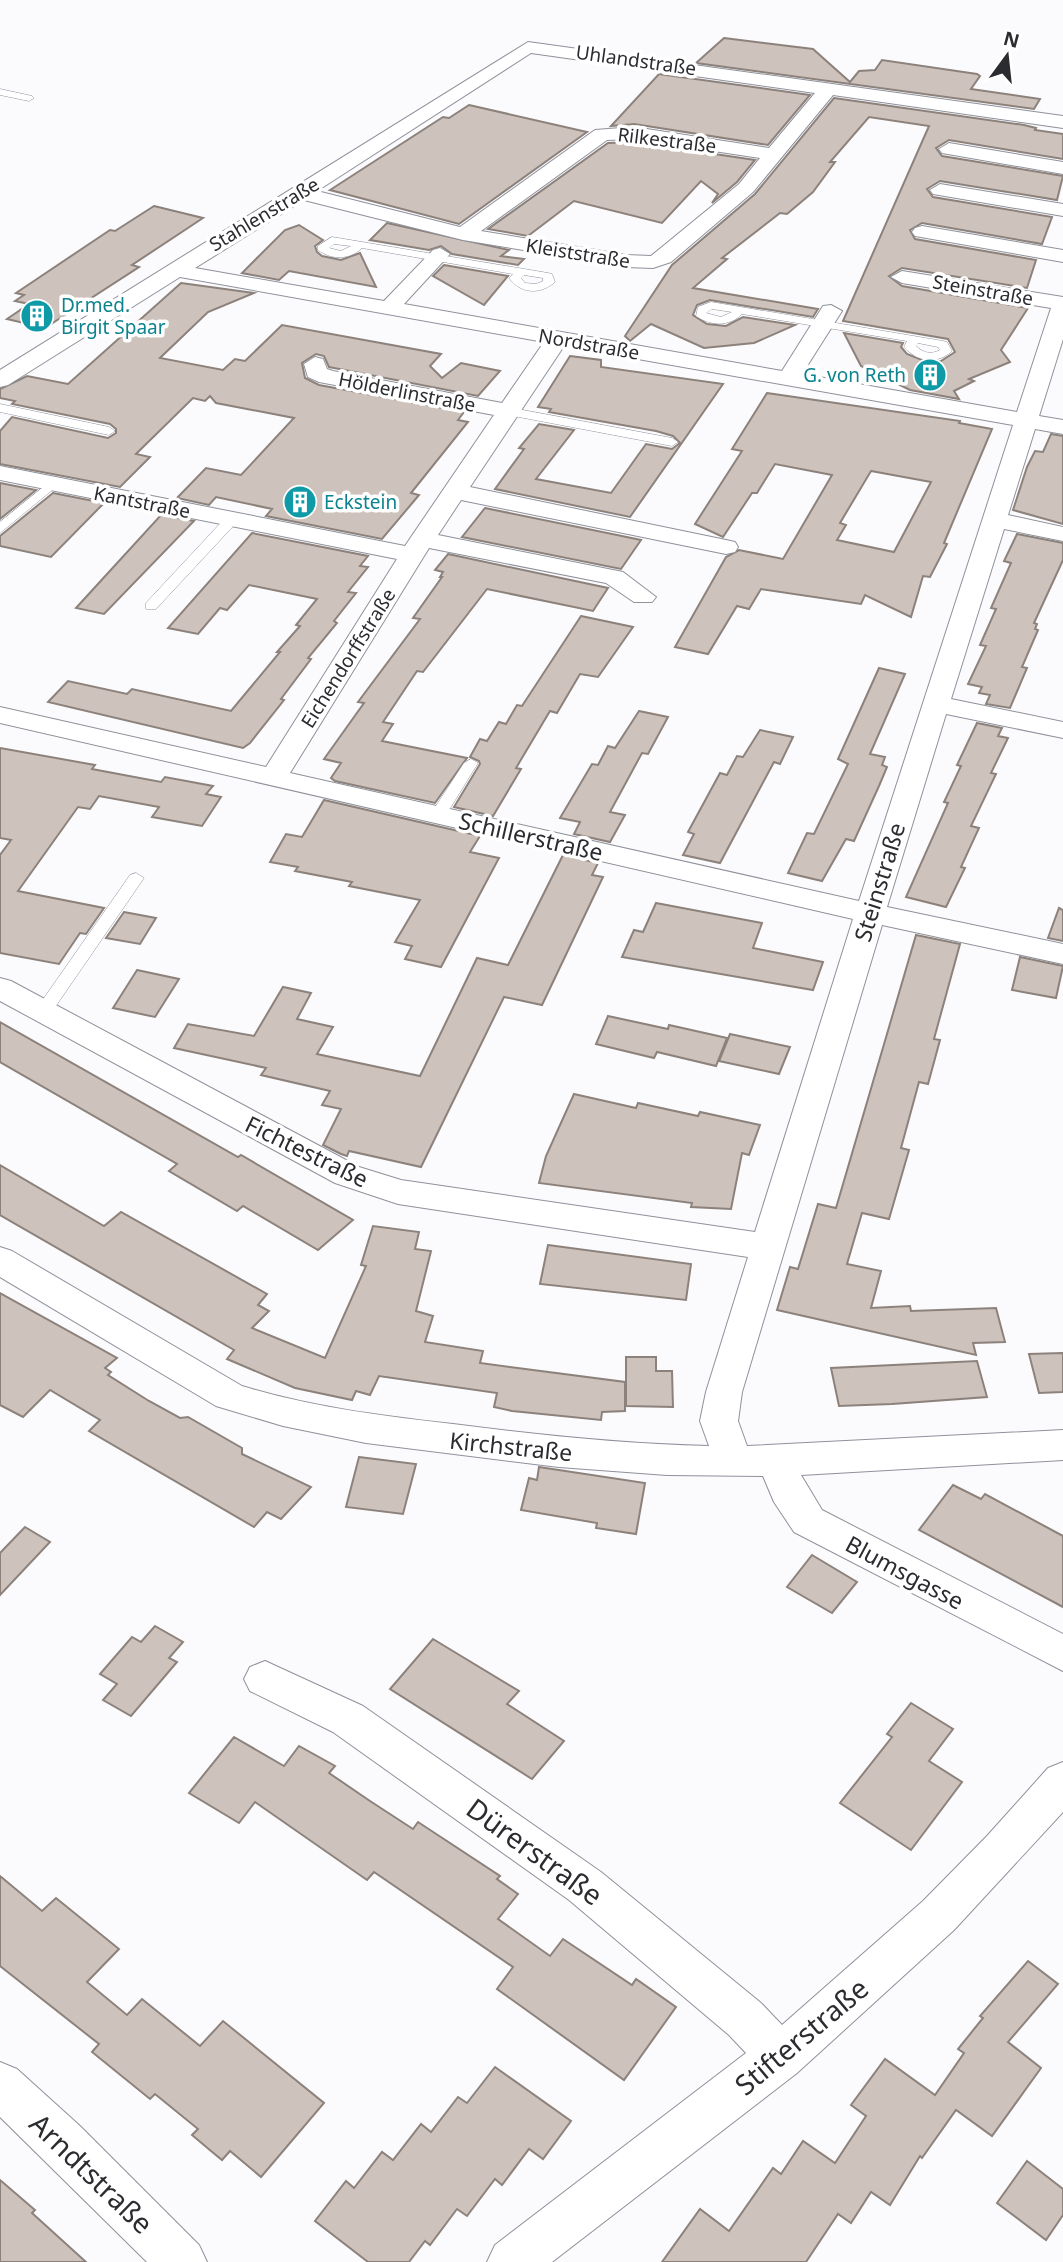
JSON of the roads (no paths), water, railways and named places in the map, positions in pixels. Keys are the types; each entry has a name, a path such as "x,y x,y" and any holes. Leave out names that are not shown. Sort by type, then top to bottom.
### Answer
{"street":[{"name":"Uhlandstraße","path":"527,47 1063,122"},
{"name":"Stahlenstraße","path":"0,380 173,270 301,193 527,47"},
{"path":"745,76 761,55"},
{"path":"905,99 919,78"},
{"name":"Kleiststraße","path":"301,193 463,233 626,261 653,262 664,258 729,205 776,155 829,88"},
{"name":"Rilkestraße","path":"463,233 602,134 634,133 776,155"},
{"path":"949,149 1063,168"},
{"path":"940,190 1063,210"},
{"name":"Steinstraße","path":"922,232 1063,256"},
{"path":"389,309 438,256"},
{"name":"Nordstraße","path":"173,270 1063,427"},
{"name":"Steinstraße","path":"733,1461 719,1421 724,1392 810,1119 870,912 1063,304 902,277"},
{"path":"789,377 827,317"},
{"name":"Eichendorffstraße","path":"273,778 418,547 557,339"},
{"name":"Hölderlinstraße","path":"315,364 316,372 327,377 507,411"},
{"name":"Kantstraße","path":"0,473 232,519 418,547"},
{"path":"455,491 726,547"},
{"path":"994,520 1063,534"},
{"path":"418,547 614,577 643,597"},
{"path":"937,704 1063,730"},
{"name":"Schillerstraße","path":"0,715 1063,954"},
{"name":"Fichtestraße","path":"0,988 347,1175 398,1192 768,1247"},
{"name":"Kirchstraße","path":"0,1260 229,1396 267,1410 352,1428 532,1449 668,1460 776,1460 1063,1446"},
{"name":"Blumsgasse","path":"776,1460 788,1491 808,1521 1063,1654"},
{"name":"Dürerstraße","path":"265,1679 348,1719 574,1877 745,2020 781,2057"},
{"name":"Stifterstraße","path":"512,2262 781,2057 883,1968 973,1882 1063,1781"},
{"name":"Arndtstraße","path":"0,2085 64,2143 182,2262"}],"lane":[{"path":"0,92 29,98"},
{"path":"359,245 438,256 521,272"},
{"path":"739,310 827,317 914,340"},
{"path":"0,408 109,431"},
{"path":"507,411 672,442"},
{"path":"90,427 106,414"},
{"path":"0,529 52,484"},
{"name":"Kantstraße","path":"151,606 232,519"},
{"path":"438,815 471,763"},
{"path":"43,1012 136,878"}],"place":[{"name":"Dr.med. Birgit Spaar","path":"37,316"},
{"name":"G. von Reth","path":"930,375"},
{"name":"Eckstein","path":"300,502"}]}
